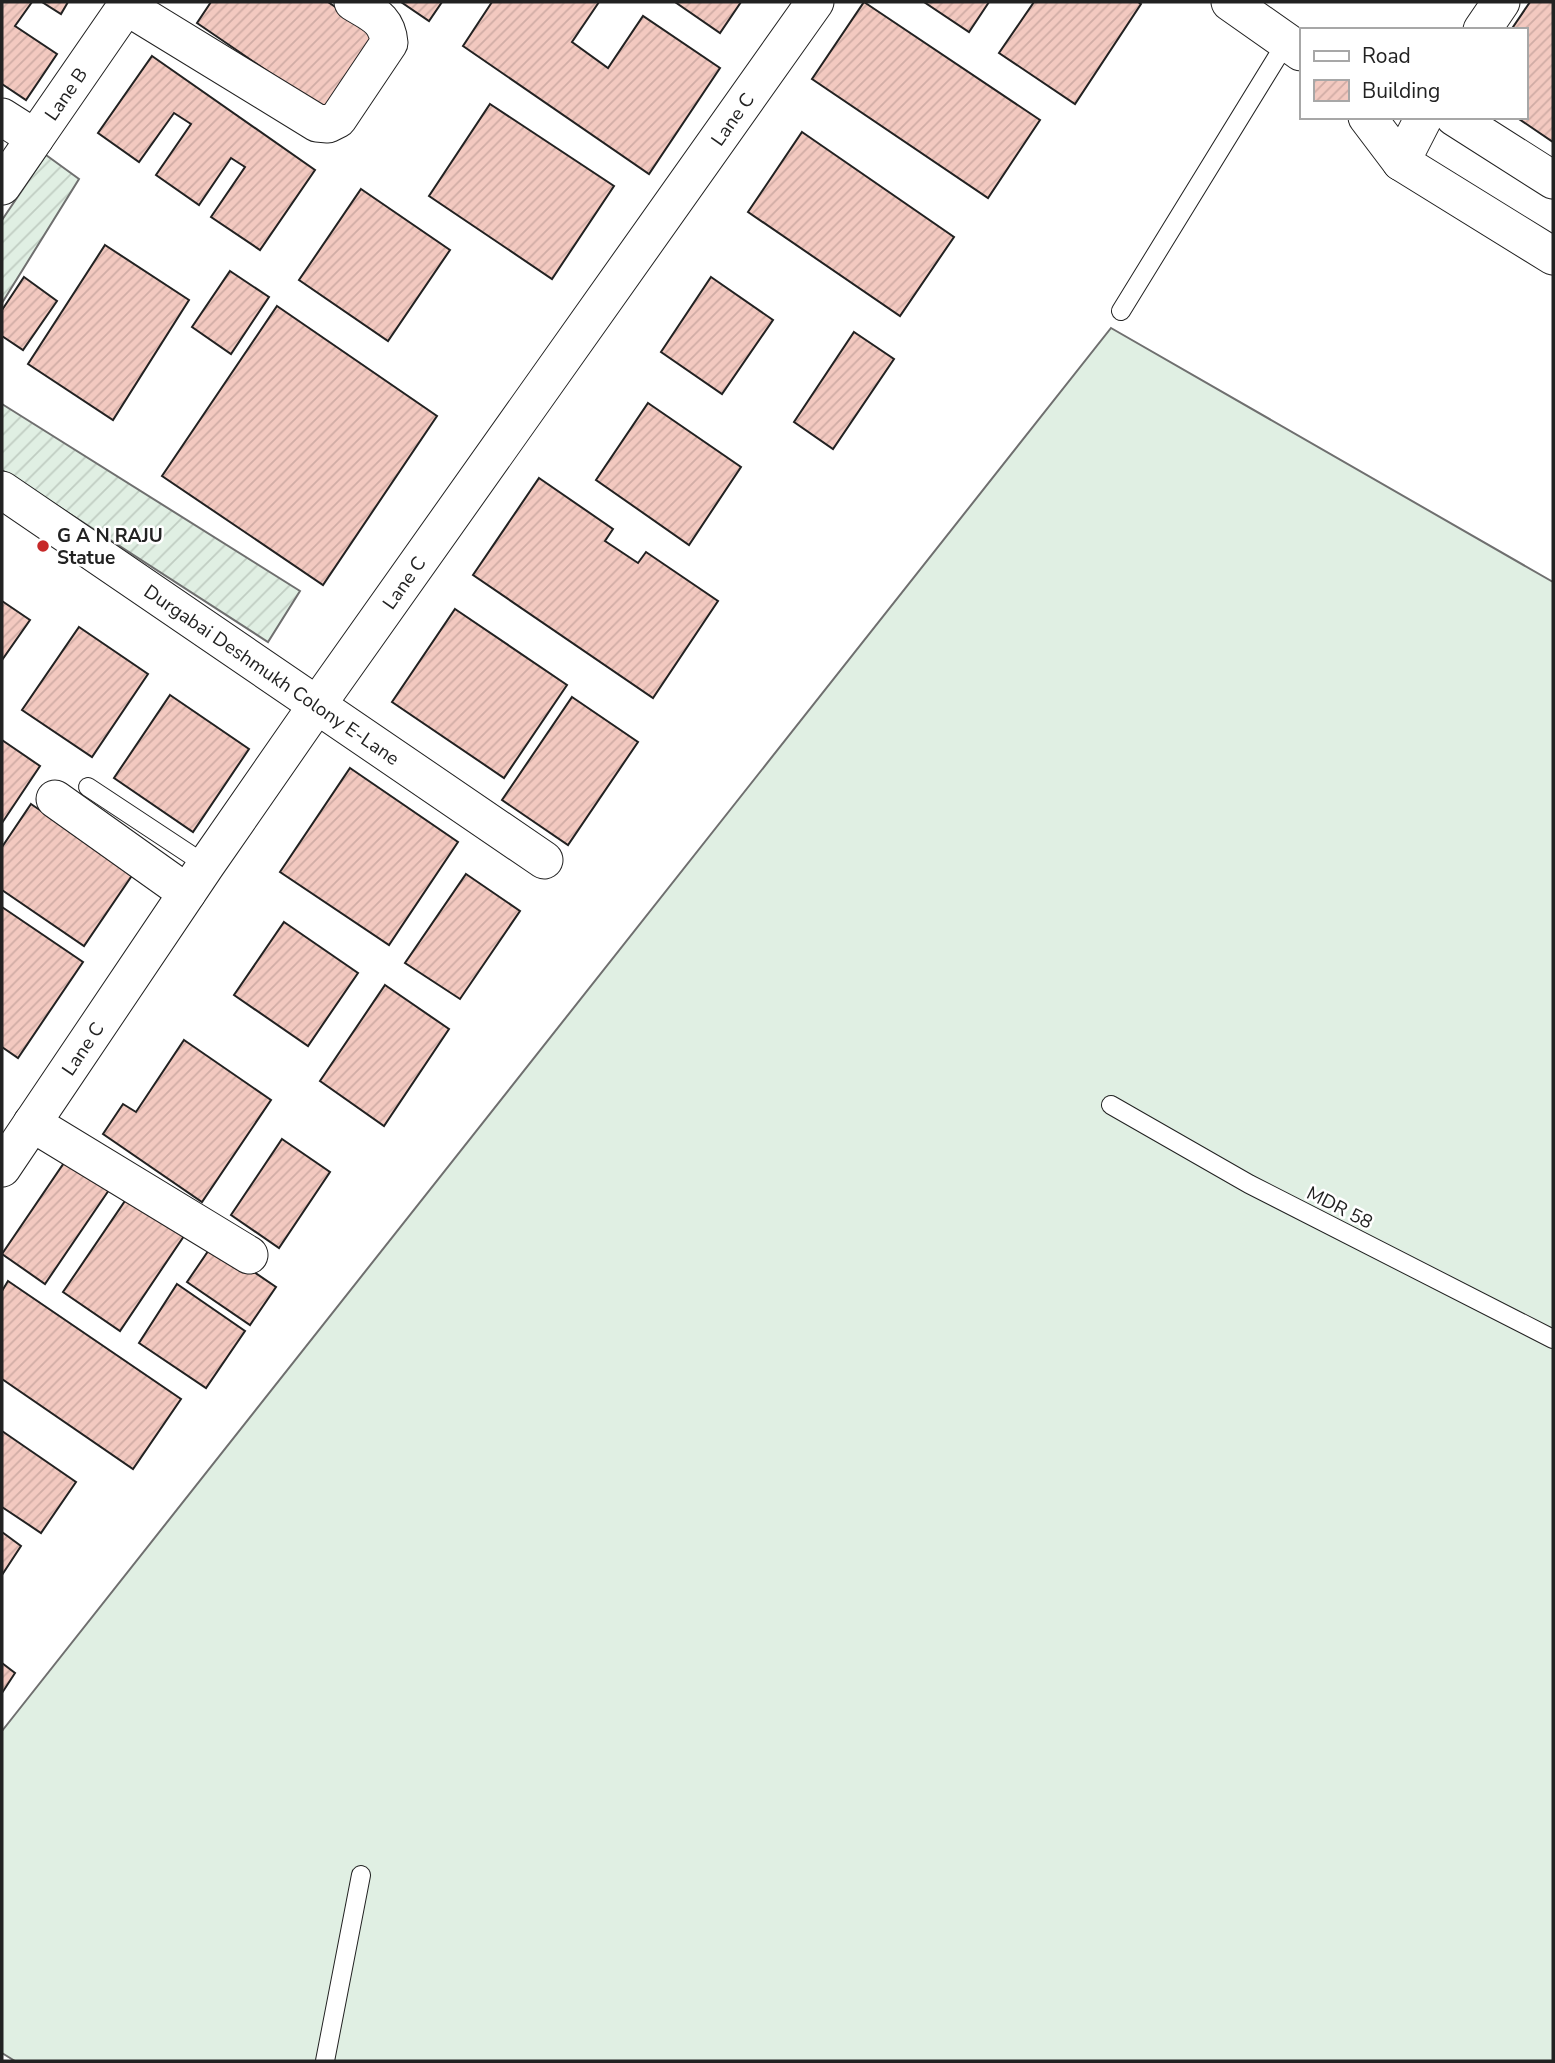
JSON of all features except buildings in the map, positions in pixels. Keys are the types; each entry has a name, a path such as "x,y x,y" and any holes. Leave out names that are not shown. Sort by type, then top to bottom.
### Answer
{"street":[{"path":"127,4 317,123 328,124 338,119 389,43 388,30 380,18 353,2"},
{"name":"Lane C","path":"2,1168 317,705 814,2"},
{"path":"1230,2 1294,46"},
{"path":"1483,28 1501,2"},
{"name":"Lane B","path":"2,186 11,126 127,4"},
{"path":"1369,119 1401,162 1553,256"},
{"path":"1401,162 1423,119"},
{"path":"1457,119 1553,180"},
{"name":"Durgabai Deshmukh Colony E-Lane","path":"2,490 544,860"},
{"path":"72,793 197,879"},
{"path":"32,1123 249,1255"}],"lane":[{"path":"1121,311 1294,46"},
{"name":"MDR 58","path":"1111,1105 1249,1184 1553,1339"},
{"path":"325,2061 361,1875"}],"green space":[{"path":"46,155 79,179 2,303 2,220"},
{"path":"1111,328 1553,582 1553,2061 15,2061 2,2053 2,1731"},
{"path":"2,404 300,591 268,642 2,470"}],"place":[{"name":"G A N RAJU Statue","path":"43,546"}]}
